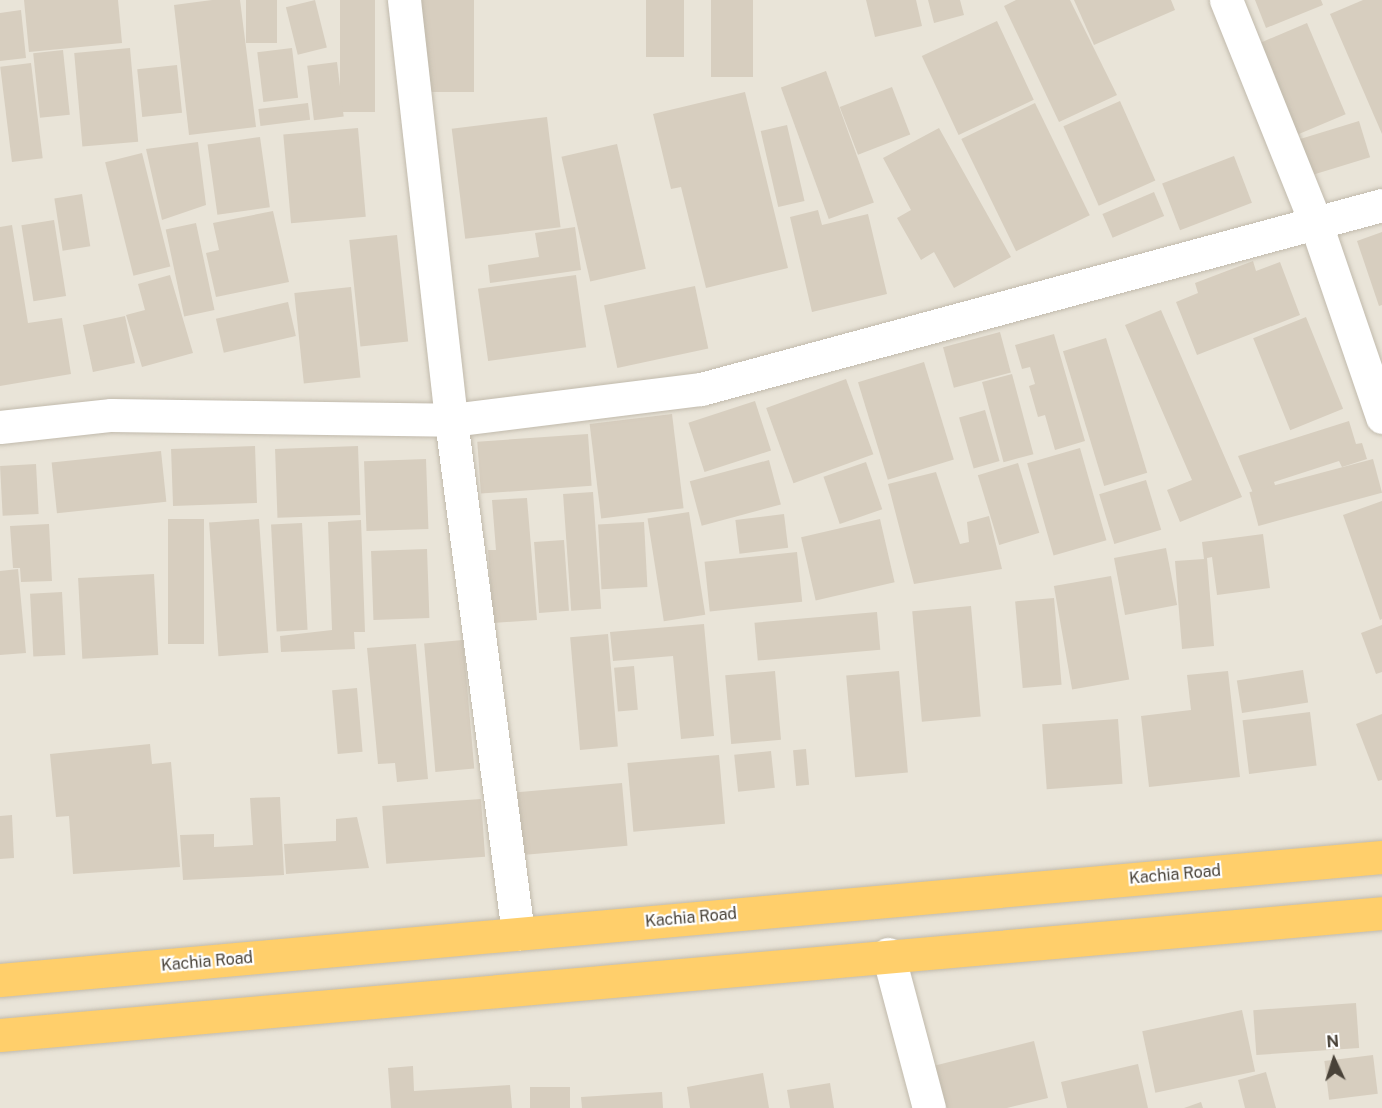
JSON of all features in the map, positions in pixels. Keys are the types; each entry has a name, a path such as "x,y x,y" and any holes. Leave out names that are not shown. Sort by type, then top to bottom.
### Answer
{"highway":[{"name":"Kachia Road","path":"0,980 1382,857"},
{"path":"0,1035 888,954 1382,913"}],"street":[{"path":"404,0 450,420 518,934"},
{"path":"1226,0 1316,224 1382,417"},
{"path":"0,427 111,415 450,420 701,389 1382,205"},
{"path":"888,954 928,1108"}],"shaded area":[{"path":"0,0 1382,0 1382,1108 0,1108"}],"building":[{"path":"24,0 118,0 122,43 29,52"},
{"path":"212,0 240,0 256,127 189,135 174,5"},
{"path":"246,0 277,0 277,43 246,43"},
{"path":"315,0 327,48 298,55 286,7"},
{"path":"340,0 375,0 375,112 340,112"},
{"path":"422,0 474,0 474,92 422,92"},
{"path":"646,0 684,0 684,57 646,57"},
{"path":"711,0 753,0 753,77 711,77"},
{"path":"866,0 916,0 922,26 875,37"},
{"path":"928,0 960,0 964,15 934,23"},
{"path":"1016,0 1070,0 1117,95 1059,122 1004,6"},
{"path":"1074,0 1171,0 1175,10 1094,45"},
{"path":"1255,0 1321,0 1323,5 1266,28"},
{"path":"1363,0 1382,0 1382,134 1330,14"},
{"path":"21,10 26,58 0,61 0,13"},
{"path":"997,21 1034,100 959,135 922,56"},
{"path":"1307,23 1346,114 1294,136 1255,45"},
{"path":"130,48 138,142 82,147 74,53"},
{"path":"292,48 298,98 263,102 257,52"},
{"path":"63,50 70,115 40,118 33,53"},
{"path":"337,62 344,117 314,120 307,66"},
{"path":"31,63 43,158 12,162 0,67"},
{"path":"177,65 182,113 142,117 137,69"},
{"path":"826,71 874,203 829,219 781,87"},
{"path":"892,87 910,135 858,155 840,107"},
{"path":"745,92 788,268 706,288 681,187 671,189 653,114"},
{"path":"1120,101 1155,180 1099,206 1063,126"},
{"path":"308,103 310,120 260,126 258,109"},
{"path":"1035,103 1090,215 1016,251 961,139"},
{"path":"547,117 561,227 465,239 452,129"},
{"path":"1359,121 1370,157 1303,178 1292,141"},
{"path":"787,125 805,201 778,207 761,131"},
{"path":"358,128 366,217 291,223 283,135"},
{"path":"939,128 1011,257 954,288 934,252 921,260 897,218 911,210 883,158"},
{"path":"260,137 270,207 217,215 208,144"},
{"path":"198,142 206,205 162,220 146,149"},
{"path":"617,144 646,269 590,282 561,157"},
{"path":"142,153 170,267 133,276 105,162"},
{"path":"1234,156 1252,203 1180,230 1162,184"},
{"path":"1154,192 1164,216 1113,238 1102,214"},
{"path":"82,194 90,246 63,251 54,198"},
{"path":"818,210 822,225 868,214 887,294 812,312 790,217"},
{"path":"273,211 289,282 216,297 206,253 219,250 213,223"},
{"path":"54,220 66,296 33,301 21,225"},
{"path":"196,223 215,310 184,317 166,229"},
{"path":"12,225 28,323 62,318 71,374 0,386 0,227"},
{"path":"575,227 581,270 490,283 488,265 539,257 535,233"},
{"path":"1382,232 1382,305 1379,306 1357,241"},
{"path":"397,235 408,341 360,346 349,240"},
{"path":"1253,261 1256,271 1280,262 1300,315 1197,355 1176,302 1198,293 1195,283"},
{"path":"170,275 193,353 142,367 126,315 145,310 138,284"},
{"path":"576,275 586,347 488,361 478,289"},
{"path":"695,286 708,349 617,368 604,305"},
{"path":"351,287 361,378 304,383 294,293"},
{"path":"288,302 296,336 224,353 216,319"},
{"path":"1161,310 1242,497 1180,522 1167,490 1192,480 1125,325"},
{"path":"125,316 135,363 93,372 83,325"},
{"path":"1306,317 1343,409 1290,430 1253,338"},
{"path":"1000,332 1011,373 954,388 943,347"},
{"path":"1054,334 1085,441 1055,450 1045,415 1038,417 1029,386 1035,384 1030,367 1022,369 1015,345"},
{"path":"1106,338 1147,473 1104,486 1063,351"},
{"path":"924,362 954,460 888,480 858,382"},
{"path":"1012,374 1033,454 1004,462 982,382"},
{"path":"846,379 873,454 793,483 766,408"},
{"path":"755,401 771,450 704,472 688,423"},
{"path":"985,410 1000,461 974,468 959,417"},
{"path":"672,414 684,508 601,518 590,424"},
{"path":"1349,421 1356,444 1362,443 1367,459 1342,467 1339,461 1274,482 1277,491 1255,498 1238,456"},
{"path":"588,434 592,486 481,494 477,442"},
{"path":"255,446 257,503 173,506 171,449"},
{"path":"358,446 360,515 277,518 275,449"},
{"path":"1080,448 1106,540 1054,555 1027,463"},
{"path":"161,451 166,502 57,513 52,462"},
{"path":"426,459 428,529 366,531 364,461"},
{"path":"1373,459 1382,493 1258,526 1249,492"},
{"path":"769,460 781,504 702,526 690,481"},
{"path":"866,462 882,509 840,524 823,477"},
{"path":"1018,463 1039,533 999,545 978,475"},
{"path":"36,464 39,514 3,516 0,466"},
{"path":"936,472 960,544 969,542 967,522 989,516 1002,569 914,584 888,484"},
{"path":"1146,480 1161,530 1114,544 1099,494"},
{"path":"593,492 601,609 571,611 563,494"},
{"path":"527,498 537,620 493,623 488,550 496,550 492,500"},
{"path":"1382,501 1382,619 1380,620 1343,515"},
{"path":"689,512 705,615 664,621 648,519"},
{"path":"784,514 788,548 740,554 735,520"},
{"path":"168,519 204,519 204,644 168,644"},
{"path":"259,519 268,653 218,656 209,522"},
{"path":"880,519 895,582 816,601 801,537"},
{"path":"361,520 365,632 354,632 355,649 281,652 280,636 332,630 328,522"},
{"path":"644,522 647,587 601,589 598,524"},
{"path":"302,523 308,630 277,631 271,525"},
{"path":"49,524 52,581 21,582 20,568 13,568 10,526"},
{"path":"1263,534 1270,588 1217,595 1212,557 1207,558 1214,646 1182,649 1175,561 1204,559 1202,542"},
{"path":"564,540 569,611 539,613 534,542"},
{"path":"1166,548 1177,605 1125,615 1114,558"},
{"path":"427,549 429,618 373,620 371,551"},
{"path":"797,552 802,602 710,611 705,562"},
{"path":"18,569 26,653 0,655 0,571"},
{"path":"154,574 158,655 82,659 78,578"},
{"path":"1111,576 1129,679 1072,689 1054,586"},
{"path":"62,592 65,655 33,657 30,594"},
{"path":"1054,598 1062,685 1023,688 1015,601"},
{"path":"971,606 981,717 922,722 912,611"},
{"path":"877,612 880,650 758,661 754,623"},
{"path":"704,624 714,736 681,739 673,656 613,661 610,632"},
{"path":"1382,625 1382,672 1376,674 1361,633"},
{"path":"608,634 618,747 580,750 570,637"},
{"path":"463,640 474,769 435,772 424,643"},
{"path":"416,644 428,779 397,782 395,763 378,764 367,648"},
{"path":"634,666 638,710 618,712 614,668"},
{"path":"1303,670 1308,703 1242,713 1237,680"},
{"path":"775,671 781,740 731,744 725,675"},
{"path":"899,671 908,773 855,777 846,676"},
{"path":"1228,671 1240,777 1149,787 1141,716 1191,710 1187,675"},
{"path":"357,688 363,752 338,754 332,690"},
{"path":"1310,712 1317,766 1249,774 1243,720"},
{"path":"1382,714 1382,780 1378,781 1356,724"},
{"path":"1118,719 1123,784 1047,789 1042,724"},
{"path":"150,744 152,764 171,762 180,867 73,874 69,816 56,817 50,754"},
{"path":"806,749 809,785 796,786 793,750"},
{"path":"771,751 775,788 738,792 734,755"},
{"path":"719,755 725,824 633,832 627,763"},
{"path":"622,783 627,846 523,855 517,792"},
{"path":"280,797 284,875 183,880 180,835 214,834 214,847 253,845 250,798"},
{"path":"481,799 485,857 386,864 382,806"},
{"path":"12,815 14,858 0,859 0,816"},
{"path":"357,817 369,868 286,874 284,844 336,841 336,819"},
{"path":"1356,1003 1359,1048 1256,1055 1253,1010"},
{"path":"1242,1010 1255,1072 1155,1093 1142,1031"},
{"path":"1034,1041 1048,1098 1007,1108 935,1108 925,1068"},
{"path":"1373,1055 1378,1094 1329,1100 1324,1061"},
{"path":"1138,1064 1148,1108 1067,1108 1061,1082"},
{"path":"413,1066 414,1091 510,1085 512,1108 391,1108 388,1068"},
{"path":"1266,1072 1276,1108 1245,1108 1238,1080"},
{"path":"763,1073 769,1108 690,1108 687,1087"},
{"path":"830,1083 834,1108 790,1108 787,1090"},
{"path":"530,1087 570,1087 570,1108 530,1108"},
{"path":"662,1092 663,1108 582,1108 581,1097"},
{"path":"1201,1102 1203,1108 1184,1108"}]}
